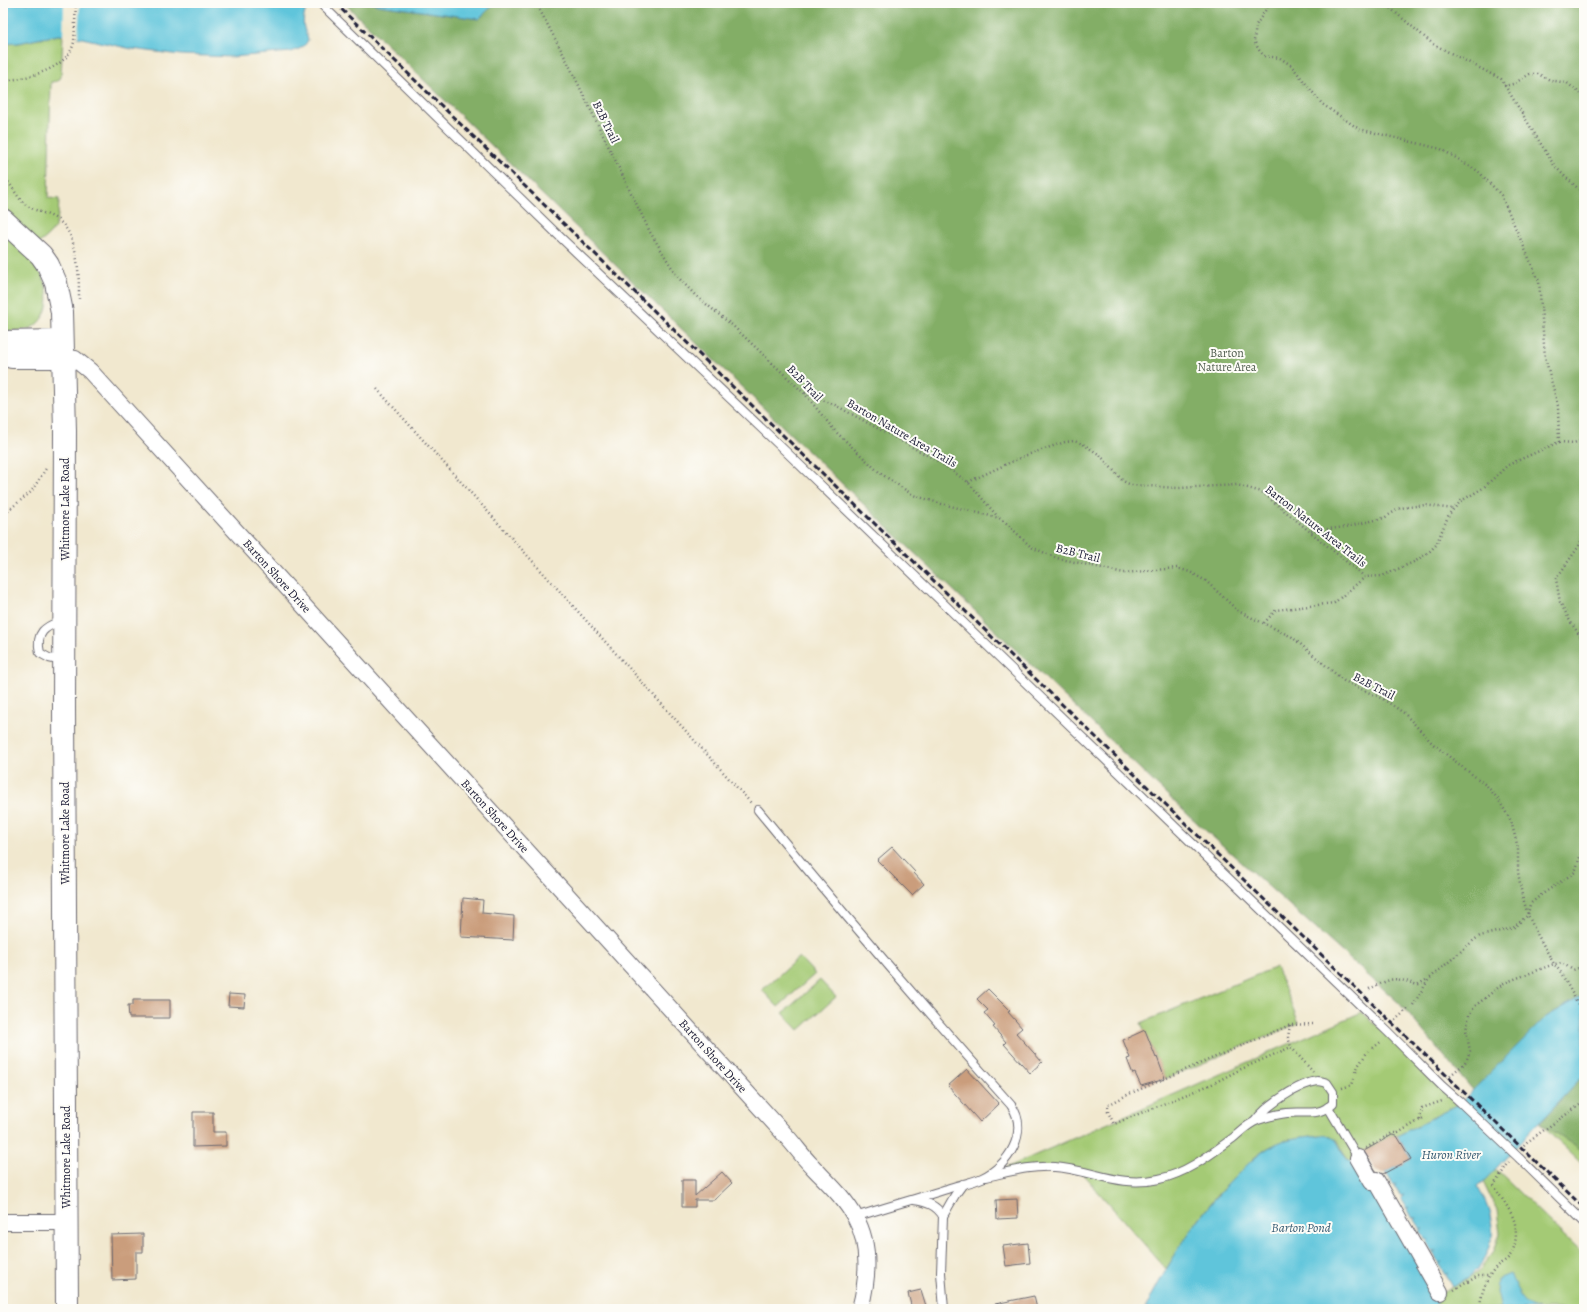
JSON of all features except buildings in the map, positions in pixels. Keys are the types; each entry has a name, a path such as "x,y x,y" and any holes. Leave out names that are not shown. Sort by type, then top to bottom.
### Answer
{"main road":[{"name":"Whitmore Lake Road","path":"3,220 41,255 53,274 61,306 65,431 64,661 67,1309"},
{"path":"3,342 62,349"},
{"path":"3,357 62,349"}],"street":[{"name":"Barton Shore Drive","path":"62,349 95,376 848,1205 855,1217 864,1242 867,1264 864,1292 860,1309"},
{"path":"1360,1152 1372,1182 1376,1180 1446,1291"},
{"path":"3,1222 66,1222"}],"lane":[{"path":"320,3 557,234 778,444 1388,1032 1442,1086 1518,1156 1584,1222"},
{"path":"758,810 841,912 1013,1108 1017,1117 1019,1128 1015,1146 1002,1163 983,1178"},
{"path":"855,1217 983,1178 1042,1166 1068,1169 1112,1180 1149,1181 1162,1179 1196,1164 1255,1121 1269,1106 1306,1084 1321,1082 1327,1083 1332,1090 1332,1103 1328,1108 1318,1112 1286,1113 1255,1121"},
{"path":"1328,1108 1360,1152"},
{"path":"944,1309 941,1273 943,1216 963,1184"},
{"path":"914,1200 924,1201 932,1205 938,1209 943,1216"}],"path":[{"path":"3,81 40,73 66,58 73,48 75,37 76,3"},
{"name":"B2B Trail","path":"536,3 568,63 650,232 677,276 695,295 732,325 804,393 835,431 880,473 912,495 999,518 1031,547 1057,558 1124,573 1176,568 1190,572 1206,581 1238,611 1292,637 1344,681 1383,699 1404,713 1433,744 1487,786 1498,799 1511,821 1518,848 1518,872 1522,895 1528,915 1536,932 1554,964 1560,971 1584,1015"},
{"path":"1270,3 1256,25 1254,41 1258,50 1264,56 1280,58 1291,65 1322,104 1359,129 1441,149 1478,171 1501,196 1539,281 1545,357 1558,406 1559,442"},
{"path":"1384,3 1433,44 1501,79 1559,172 1575,184 1584,195"},
{"path":"1504,86 1513,84 1530,74 1538,74 1550,80 1567,83 1584,96"},
{"path":"377,389 758,810"},
{"name":"Barton Nature Area Trails","path":"804,393 835,405 936,460 968,482 999,518"},
{"name":"Barton Nature Area Trails","path":"1264,623 1276,610 1334,603 1365,577 1382,576 1416,561 1436,545 1449,514 1461,502 1483,488 1508,465 1559,442 1574,443 1584,439"},
{"name":"Barton Nature Area Trails","path":"968,482 1024,456 1065,442 1074,441 1100,455 1123,481 1131,485 1178,488 1237,486 1262,492 1365,577"},
{"path":"3,517 10,509 31,492 50,463"},
{"path":"1310,531 1346,527 1384,518 1400,508 1425,505 1454,509"},
{"path":"1584,534 1579,546 1556,579 1560,602 1570,621 1584,642"},
{"path":"1369,989 1388,980 1397,978 1417,985 1429,979 1480,936 1513,928 1528,915 1530,904 1575,872 1584,845"},
{"path":"1420,1120 1422,1108 1445,1100 1439,1092 1442,1086 1448,1077 1467,1060 1470,1051 1466,1030 1468,1015 1475,1006 1504,983 1554,964 1562,963 1573,970 1584,966"},
{"path":"1413,1005 1429,979"},
{"path":"1291,1047 1239,1070 1212,1084 1114,1124 1108,1112 1108,1105 1129,1094 1290,1025 1313,1024"},
{"path":"1290,1025 1288,1036 1291,1047 1321,1082"},
{"path":"1356,1072 1358,1066 1368,1051"},
{"path":"1332,1090 1352,1085 1354,1079"},
{"path":"1518,1156 1527,1142 1584,1102"},
{"path":"1360,1152 1392,1133 1398,1133 1425,1117"},
{"path":"1480,1309 1482,1296 1490,1276 1496,1267 1509,1256 1515,1244 1514,1223 1511,1214 1494,1185 1511,1158"},
{"path":"1446,1291 1478,1276 1490,1276"}],"green space":[{"name":"Barton Nature Area","path":"344,3 372,3 479,19 495,3 1584,3 1584,995 1546,1017 1473,1090 1399,1003 1185,812 811,454"},
{"path":"63,35 61,77 58,81 51,82 48,198 59,199 57,219 55,226 48,236 27,252 37,266 47,290 47,307 42,319 31,328 3,331 3,44 18,43"},
{"path":"799,957 815,974 778,1007 762,990"},
{"path":"1276,967 1299,1023 1165,1079 1141,1023"},
{"path":"820,980 836,997 799,1030 783,1013"},
{"path":"1362,1012 1459,1104 1397,1136 1392,1135 1357,1155 1352,1162 1349,1161 1342,1151 1338,1141 1320,1135 1289,1139 1268,1148 1255,1157 1218,1194 1198,1220 1166,1269 1080,1171 1056,1167 983,1178"},
{"path":"1584,1077 1584,1166 1539,1123 1580,1079"},
{"path":"1584,1077 1584,1153 1539,1123 1580,1079"},
{"path":"1495,1169 1584,1255 1584,1309 1438,1309 1435,1305 1440,1294 1478,1272 1494,1252 1500,1234 1497,1210 1483,1181"}],"water":[{"path":"3,3 309,3 303,22 308,40 303,47 291,52 232,57 181,55 132,49 73,36 58,35 18,43 3,44"},
{"path":"372,3 495,3 479,19"},
{"name":"Huron River","path":"1584,995 1584,1077 1580,1079 1486,1179 1477,1186 1488,1208 1491,1220 1491,1242 1482,1263 1471,1275 1452,1287 1445,1275 1448,1273 1445,1274 1439,1264 1442,1262 1439,1263 1433,1253 1436,1251 1432,1251 1427,1242 1429,1240 1426,1240 1420,1231 1423,1229 1420,1229 1414,1220 1417,1218 1413,1218 1408,1209 1410,1207 1407,1208 1401,1198 1404,1195 1400,1196 1395,1187 1397,1184 1394,1185 1386,1172 1411,1159 1397,1136 1459,1104 1546,1017"},
{"name":"Barton Pond","path":"1320,1135 1336,1140 1349,1161 1352,1162 1359,1158 1440,1294 1435,1304 1438,1309 1145,1309 1165,1271 1200,1218 1227,1185 1250,1162 1268,1148 1283,1141 1293,1138"},
{"path":"1510,1274 1520,1296 1528,1304 1538,1309 1501,1309 1497,1292 1498,1279"}],"pier":[{"path":"64,3 80,3 78,37 63,37"}],"railway":[{"path":"335,3 1584,1208"}]}
